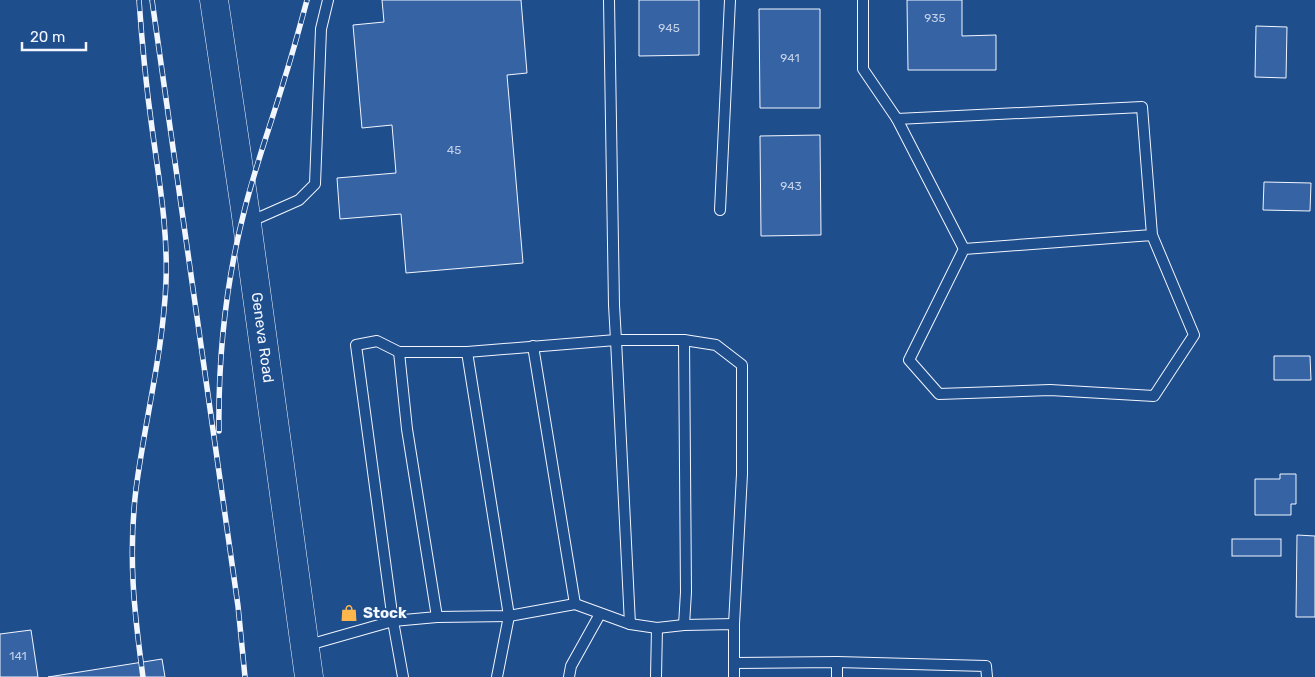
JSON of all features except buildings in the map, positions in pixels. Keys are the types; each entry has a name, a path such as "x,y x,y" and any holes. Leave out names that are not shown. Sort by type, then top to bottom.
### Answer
{"main road":[{"name":"Geneva Road","path":"214,0 247,223 309,677"}],"lane":[{"path":"247,223 299,200 315,184 321,29 328,0"},
{"path":"609,0 614,305 630,624"},
{"path":"720,210 730,0"},
{"path":"863,0 863,69 897,119 964,249"},
{"path":"897,119 1142,107 1152,235 1194,335 1154,396 1050,390 940,394 909,360 964,249"},
{"path":"964,249 1152,235"},
{"path":"403,677 393,621 356,345 378,341 399,352 467,352 616,340 684,340 716,345 742,365 742,474 734,624 734,677"},
{"path":"684,340 686,583 684,625"},
{"path":"533,346 575,604"},
{"path":"399,352 407,429 437,618"},
{"path":"467,352 509,616 497,677"},
{"path":"305,646 393,621 509,616 575,604 630,624 657,628 684,625 734,624"},
{"path":"569,677 571,666 600,614"},
{"path":"656,677 657,628"},
{"path":"734,663 837,662 986,666 987,677"},
{"path":"837,662 837,677"}],"railway":[{"path":"139,0 148,96 166,243 166,282 161,334 136,489 132,537 133,583 143,677"},
{"path":"152,0 238,606 245,677"},
{"path":"219,431 222,347 228,291 238,235 254,175 307,0"}],"place":[{"name":"Stock","path":"349,613"}]}
